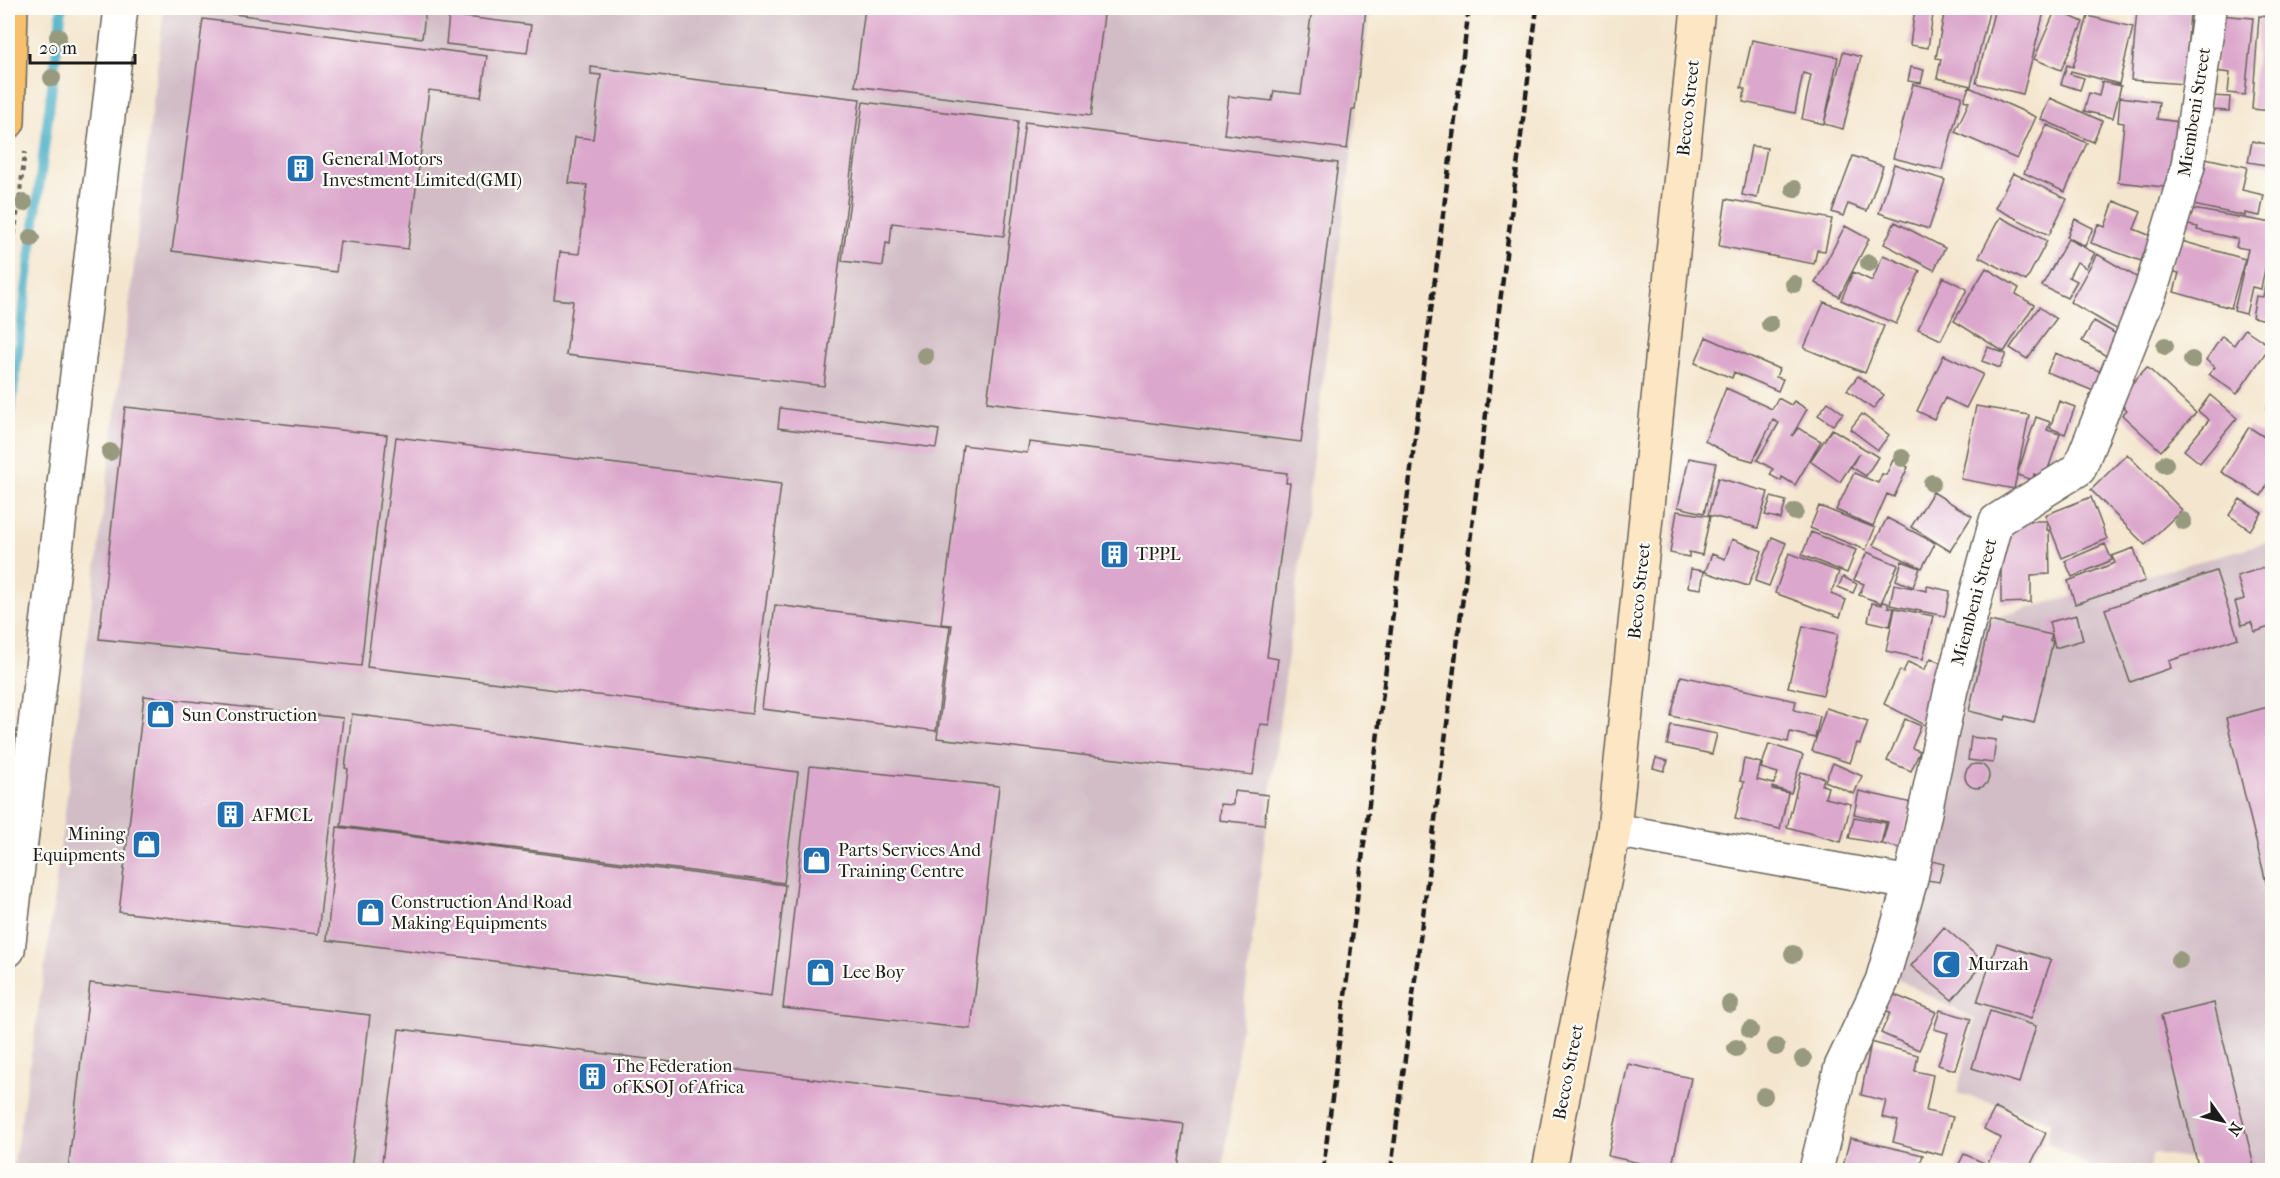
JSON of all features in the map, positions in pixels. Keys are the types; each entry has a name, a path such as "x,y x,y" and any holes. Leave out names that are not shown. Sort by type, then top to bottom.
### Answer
{"highway":[{"path":"8,123 11,8"}],"street":[{"path":"8,950 121,8"},
{"name":"Becco Street","path":"1548,1170 1614,830 1698,8"},
{"name":"Miembeni Street","path":"1816,1170 1841,1067 1882,981 1910,883 1951,688 1996,522 2079,470 2151,290 2188,166 2210,8"},
{"path":"1614,830 1910,883"}],"shaded area":[{"path":"164,8 1370,8 1223,1170 13,1170 46,960 126,333"},
{"path":"2272,541 2272,1170 2202,1170 2200,1160 2153,1153 2149,1170 2090,1168 2047,1142 2050,1121 1957,1093 1975,1019 1893,977 1975,623"}],"building":[{"path":"187,8 426,8 422,38"},
{"path":"865,8 1050,8 1104,15 1091,116 855,86"},
{"path":"1312,8 1366,8 1355,110 1352,110 1347,149 1224,134 1229,96 1272,101 1274,91 1301,94"},
{"path":"1915,8 1934,8 1928,48 1910,45"},
{"path":"1945,8 1990,8 1971,86 1937,78 1941,59 1936,58"},
{"path":"1995,8 2026,8 2044,12 2023,94 1976,83"},
{"path":"2051,8 2068,8 2065,14 2083,22 2061,70 2034,59 2055,11"},
{"path":"2137,9 2190,12 2185,84 2131,80"},
{"path":"449,15 531,25 527,53 446,44"},
{"path":"2220,15 2253,18 2245,95 2228,93 2230,73 2215,71"},
{"path":"2088,16 2133,27 2119,84 2071,71 2070,74 2084,78 2080,90 2061,84 2067,65 2073,67"},
{"path":"2259,16 2272,17 2272,111 2252,109"},
{"name":"General Motors Investment Limited(GMI)","path":"203,19 487,56 481,97 429,90 408,249 340,241 336,272 172,251"},
{"path":"1752,40 1838,57 1824,124 1802,119 1811,75 1803,73 1795,113 1743,102 1745,89 1741,88"},
{"path":"1843,52 1861,57 1843,129 1824,124"},
{"path":"591,67 860,99 824,386 566,355 573,301 554,299 560,252 579,254 587,185 569,183 575,137 593,139 601,75 591,74"},
{"path":"1911,67 1924,70 1921,83 1908,81"},
{"path":"2102,82 2121,86 2113,118 2084,111 2089,93 2099,96"},
{"path":"1913,84 1962,96 1942,170 1893,158"},
{"path":"1969,87 2036,117 2017,159 1955,132 1969,102 1964,100"},
{"path":"2211,96 2230,97 2229,111 2210,110"},
{"path":"2120,97 2159,102 2157,119 2180,122 2173,188 2118,182 2124,123 2118,122"},
{"path":"2050,98 2102,121 2093,142 2041,119"},
{"path":"863,102 1018,121 1004,236 892,223 890,244 886,243 883,266 842,261"},
{"path":"1025,122 1338,163 1301,442 987,402"},
{"path":"2047,125 2087,143 2065,192 2024,173"},
{"path":"2252,141 2272,145 2272,166 2248,162"},
{"path":"1751,146 1767,148 1757,198 1742,195"},
{"path":"1853,156 1883,166 1867,211 1848,204 1843,216 1832,212"},
{"path":"2196,156 2247,167 2242,190 2264,195 2260,216 2245,213 2245,216 2193,205"},
{"path":"1894,164 1945,180 1929,229 1879,213"},
{"path":"2013,173 2067,199 2049,235 1995,208"},
{"path":"1726,199 1832,219 1825,251 1817,250 1814,264 1719,246"},
{"path":"2114,201 2141,212 2134,229 2151,236 2141,261 2091,243 2098,224 2105,227"},
{"path":"2187,208 2272,223 2272,239 2261,289 2252,287 2246,314 2234,311 2248,249 2236,247 2238,239 2197,230 2198,227 2183,224"},
{"path":"2000,217 2047,241 2026,281 1979,257"},
{"path":"2075,219 2093,228 2085,246 2067,237"},
{"path":"1895,222 1945,248 1934,270 1884,244"},
{"path":"1845,226 1869,239 1839,297 1815,283"},
{"path":"2068,239 2095,253 2086,268 2077,262 2069,277 2077,281 2067,298 2042,286"},
{"path":"2178,240 2245,259 2231,308 2174,292 2179,273 2170,271"},
{"path":"2097,254 2145,282 2118,330 2070,302"},
{"path":"1883,255 1920,271 1896,324 1841,300 1853,272 1872,281"},
{"path":"1986,268 2019,288 2016,294 2034,305 2004,352 1954,321"},
{"path":"2268,269 2272,270 2272,321 2252,317 2256,296 2263,297"},
{"path":"1943,277 1967,289 1941,340 1918,329"},
{"path":"1824,302 1884,326 1865,373 1804,348"},
{"path":"2039,307 2056,319 2027,359 2010,348"},
{"path":"2094,321 2123,338 2111,359 2082,341"},
{"path":"2245,329 2270,346 2237,394 2209,374 2215,367 2206,360 2222,336 2234,345"},
{"path":"1706,337 1779,369 1776,377 1783,379 1778,391 1734,372 1732,378 1695,363"},
{"path":"1988,347 2006,354 2000,368 1982,361"},
{"path":"2055,353 2104,373 2096,392 2047,372"},
{"path":"1944,355 1983,374 1966,408 1945,398 1934,419 1917,411"},
{"path":"2147,367 2196,413 2161,451 2122,415 2127,410 2117,400"},
{"path":"1858,376 1884,395 1873,409 1847,390"},
{"path":"1726,388 1772,409 1778,398 1791,405 1794,401 1807,409 1792,436 1798,428 1821,441 1795,485 1782,477 1781,481 1770,475 1773,469 1757,460 1779,423 1773,420 1753,461 1728,454 1705,441"},
{"path":"2210,395 2237,418 2200,463 2184,450 2209,420 2198,411"},
{"path":"2272,397 2272,413 2266,409"},
{"path":"2059,401 2075,407 2065,434 2050,428"},
{"path":"1828,402 1843,413 1833,425 1818,415"},
{"path":"1976,406 2029,415 2014,489 1961,479"},
{"path":"125,407 387,435 361,666 99,639"},
{"path":"780,408 939,430 936,448 778,428"},
{"path":"2272,413 2272,429 2266,425"},
{"path":"1862,414 1889,435 1878,450 1850,429"},
{"path":"2036,417 2050,422 2047,430 2060,434 2045,478 2034,474 2033,480 2017,475"},
{"path":"2249,427 2272,442 2272,477 2261,496 2221,472"},
{"path":"1832,429 1878,457 1866,476 1851,467 1859,453 1840,482 1810,461"},
{"path":"396,437 781,484 752,714 367,667"},
{"name":"TPPL","path":"1029,442 1287,473 1286,483 1290,483 1267,657 1278,659 1269,725 1260,724 1253,775 937,738 952,625 941,624 963,445 1027,453"},
{"path":"2127,454 2182,510 2145,545 2091,490"},
{"path":"1689,458 1716,463 1704,513 1678,507"},
{"path":"1893,460 1908,467 1894,497 1887,494 1873,526 1836,510 1854,473 1878,483 1882,474 1886,475"},
{"path":"1718,478 1768,492 1758,528 1708,515"},
{"path":"1933,492 1972,516 1950,551 1911,527"},
{"path":"1771,497 1786,501 1781,519 1765,515"},
{"path":"2091,497 2107,539 2062,558 2045,515"},
{"path":"2240,499 2262,513 2250,530 2229,515"},
{"path":"1819,506 1875,528 1866,550 1810,528"},
{"path":"1677,511 1710,516 1702,555 1689,552 1689,557 1670,553"},
{"path":"1887,518 1935,543 1922,568 1873,545"},
{"path":"2001,521 2047,521 2050,574 2031,575 2031,602 2001,603"},
{"path":"1811,532 1856,550 1847,573 1802,555"},
{"path":"1772,537 1786,543 1769,586 1755,581"},
{"path":"1732,539 1762,551 1748,586 1705,572 1712,554 1725,559"},
{"path":"2105,544 2112,560 2072,577 2065,561"},
{"path":"2134,548 2145,581 2075,604 2068,581 2115,563 2112,556"},
{"path":"1867,552 1898,565 1881,603 1859,595 1864,584 1854,580"},
{"path":"1789,553 1839,572 1831,594 1846,600 1840,617 1775,593"},
{"path":"1902,561 1920,568 1913,587 1896,580"},
{"path":"2272,565 2272,626 2255,632 2251,622 2242,625 2235,602 2244,599 2237,576"},
{"path":"1691,569 1704,571 1701,589 1688,587"},
{"path":"2216,571 2238,638 2169,661 2171,668 2130,682 2105,609"},
{"path":"1843,577 1857,584 1853,593 1838,587"},
{"path":"1894,584 1927,591 1927,586 1950,591 1945,616 1890,605"},
{"path":"1883,602 1888,603 1888,607 1894,608 1890,626 1868,621 1872,603 1882,605"},
{"path":"775,605 950,626 936,731 762,709"},
{"path":"1895,608 1933,616 1923,659 1886,651"},
{"path":"2077,615 2083,640 2055,648 2049,622"},
{"path":"1990,621 2052,635 2050,641 2053,641 2034,723 2006,716 2005,720 1969,711"},
{"path":"1803,626 1838,634 1823,695 1788,687"},
{"path":"1931,658 1948,667 1929,727 1884,704 1900,670 1903,672 1908,662 1924,670"},
{"path":"1681,676 1796,701 1794,710 1820,716 1815,738 1790,732 1788,742 1671,716"},
{"name":"AFMCL","path":"144,696 343,718 318,934 119,912"},
{"path":"2272,706 2272,907 2226,718"},
{"path":"1826,708 1868,721 1850,763 1812,751"},
{"path":"352,714 798,772 784,883 341,826"},
{"path":"1905,719 1921,726 1912,748 1920,751 1911,771 1887,761"},
{"path":"1671,725 1717,734 1712,754 1667,745"},
{"path":"1971,737 1996,740 1993,763 1968,760"},
{"path":"1769,744 1803,755 1791,793 1772,787 1772,789 1788,793 1780,829 1735,819 1744,782 1740,781 1744,759 1761,763 1757,780 1774,784 1778,773 1761,768"},
{"path":"1656,758 1668,761 1664,771 1653,768"},
{"path":"1833,763 1862,776 1854,794 1825,781"},
{"path":"1977,764 1986,767 1989,776 1986,785 1977,788 1968,785 1965,776 1968,767"},
{"path":"810,766 999,786 971,1029 783,1008"},
{"path":"1801,772 1824,778 1822,785 1828,787 1825,798 1851,804 1841,842 1787,827"},
{"path":"1234,791 1268,795 1264,825 1219,820 1220,804 1233,805"},
{"path":"1859,791 1912,803 1900,848 1882,844 1888,822 1854,814"},
{"path":"1854,817 1886,823 1881,844 1849,838"},
{"path":"337,827 785,885 772,996 327,940"},
{"path":"1932,861 1944,864 1939,882 1927,880"},
{"name":"Murzah","path":"1944,927 1984,962 1952,1000 1911,966"},
{"path":"1997,943 2051,960 2031,1019 1977,1002"},
{"path":"90,983 370,1015 351,1170 68,1170"},
{"path":"1890,993 1936,1012 1919,1050 1881,1033 1890,1013 1882,1010"},
{"path":"2214,1003 2255,1170 2199,1170 2161,1016"},
{"path":"1940,1010 1971,1019 1955,1070 1938,1065 1948,1033 1934,1029"},
{"path":"1990,1011 2036,1026 2019,1083 1972,1068"},
{"name":"The Federation of KSOJ of Africa","path":"399,1029 1184,1124 1178,1170 381,1170"},
{"path":"1871,1042 1918,1055 1915,1071 1933,1075 1926,1111 1953,1117 1942,1155 1893,1142 1898,1121 1882,1117 1886,1101 1861,1095"},
{"path":"1628,1064 1691,1078 1671,1170 1608,1156"},
{"path":"1995,1108 2046,1133 2028,1170 2003,1170 1988,1163 2001,1138 1984,1129"},
{"path":"1850,1138 1923,1155 1918,1170 1842,1170"},
{"path":"1964,1154 2000,1170 1956,1170"}],"waterway":[{"path":"8,431 62,8"}],"railway":[{"path":"1323,1170 1469,8"},
{"path":"1391,1170 1537,8"}],"place":[{"name":"General Motors Investment Limited(GMI)","path":"301,169"},
{"name":"TPPL","path":"1115,554"},
{"name":"Sun Construction","path":"161,715"},
{"name":"AFMCL","path":"231,815"},
{"name":"Mining Equipments","path":"146,844"},
{"name":"Parts Services And Training Centre","path":"817,860"},
{"name":"Construction And Road Making Equipments","path":"370,912"},
{"name":"Murzah","path":"1947,964"},
{"name":"Lee Boy","path":"821,972"},
{"name":"The Federation of KSOJ of Africa","path":"592,1076"}]}
